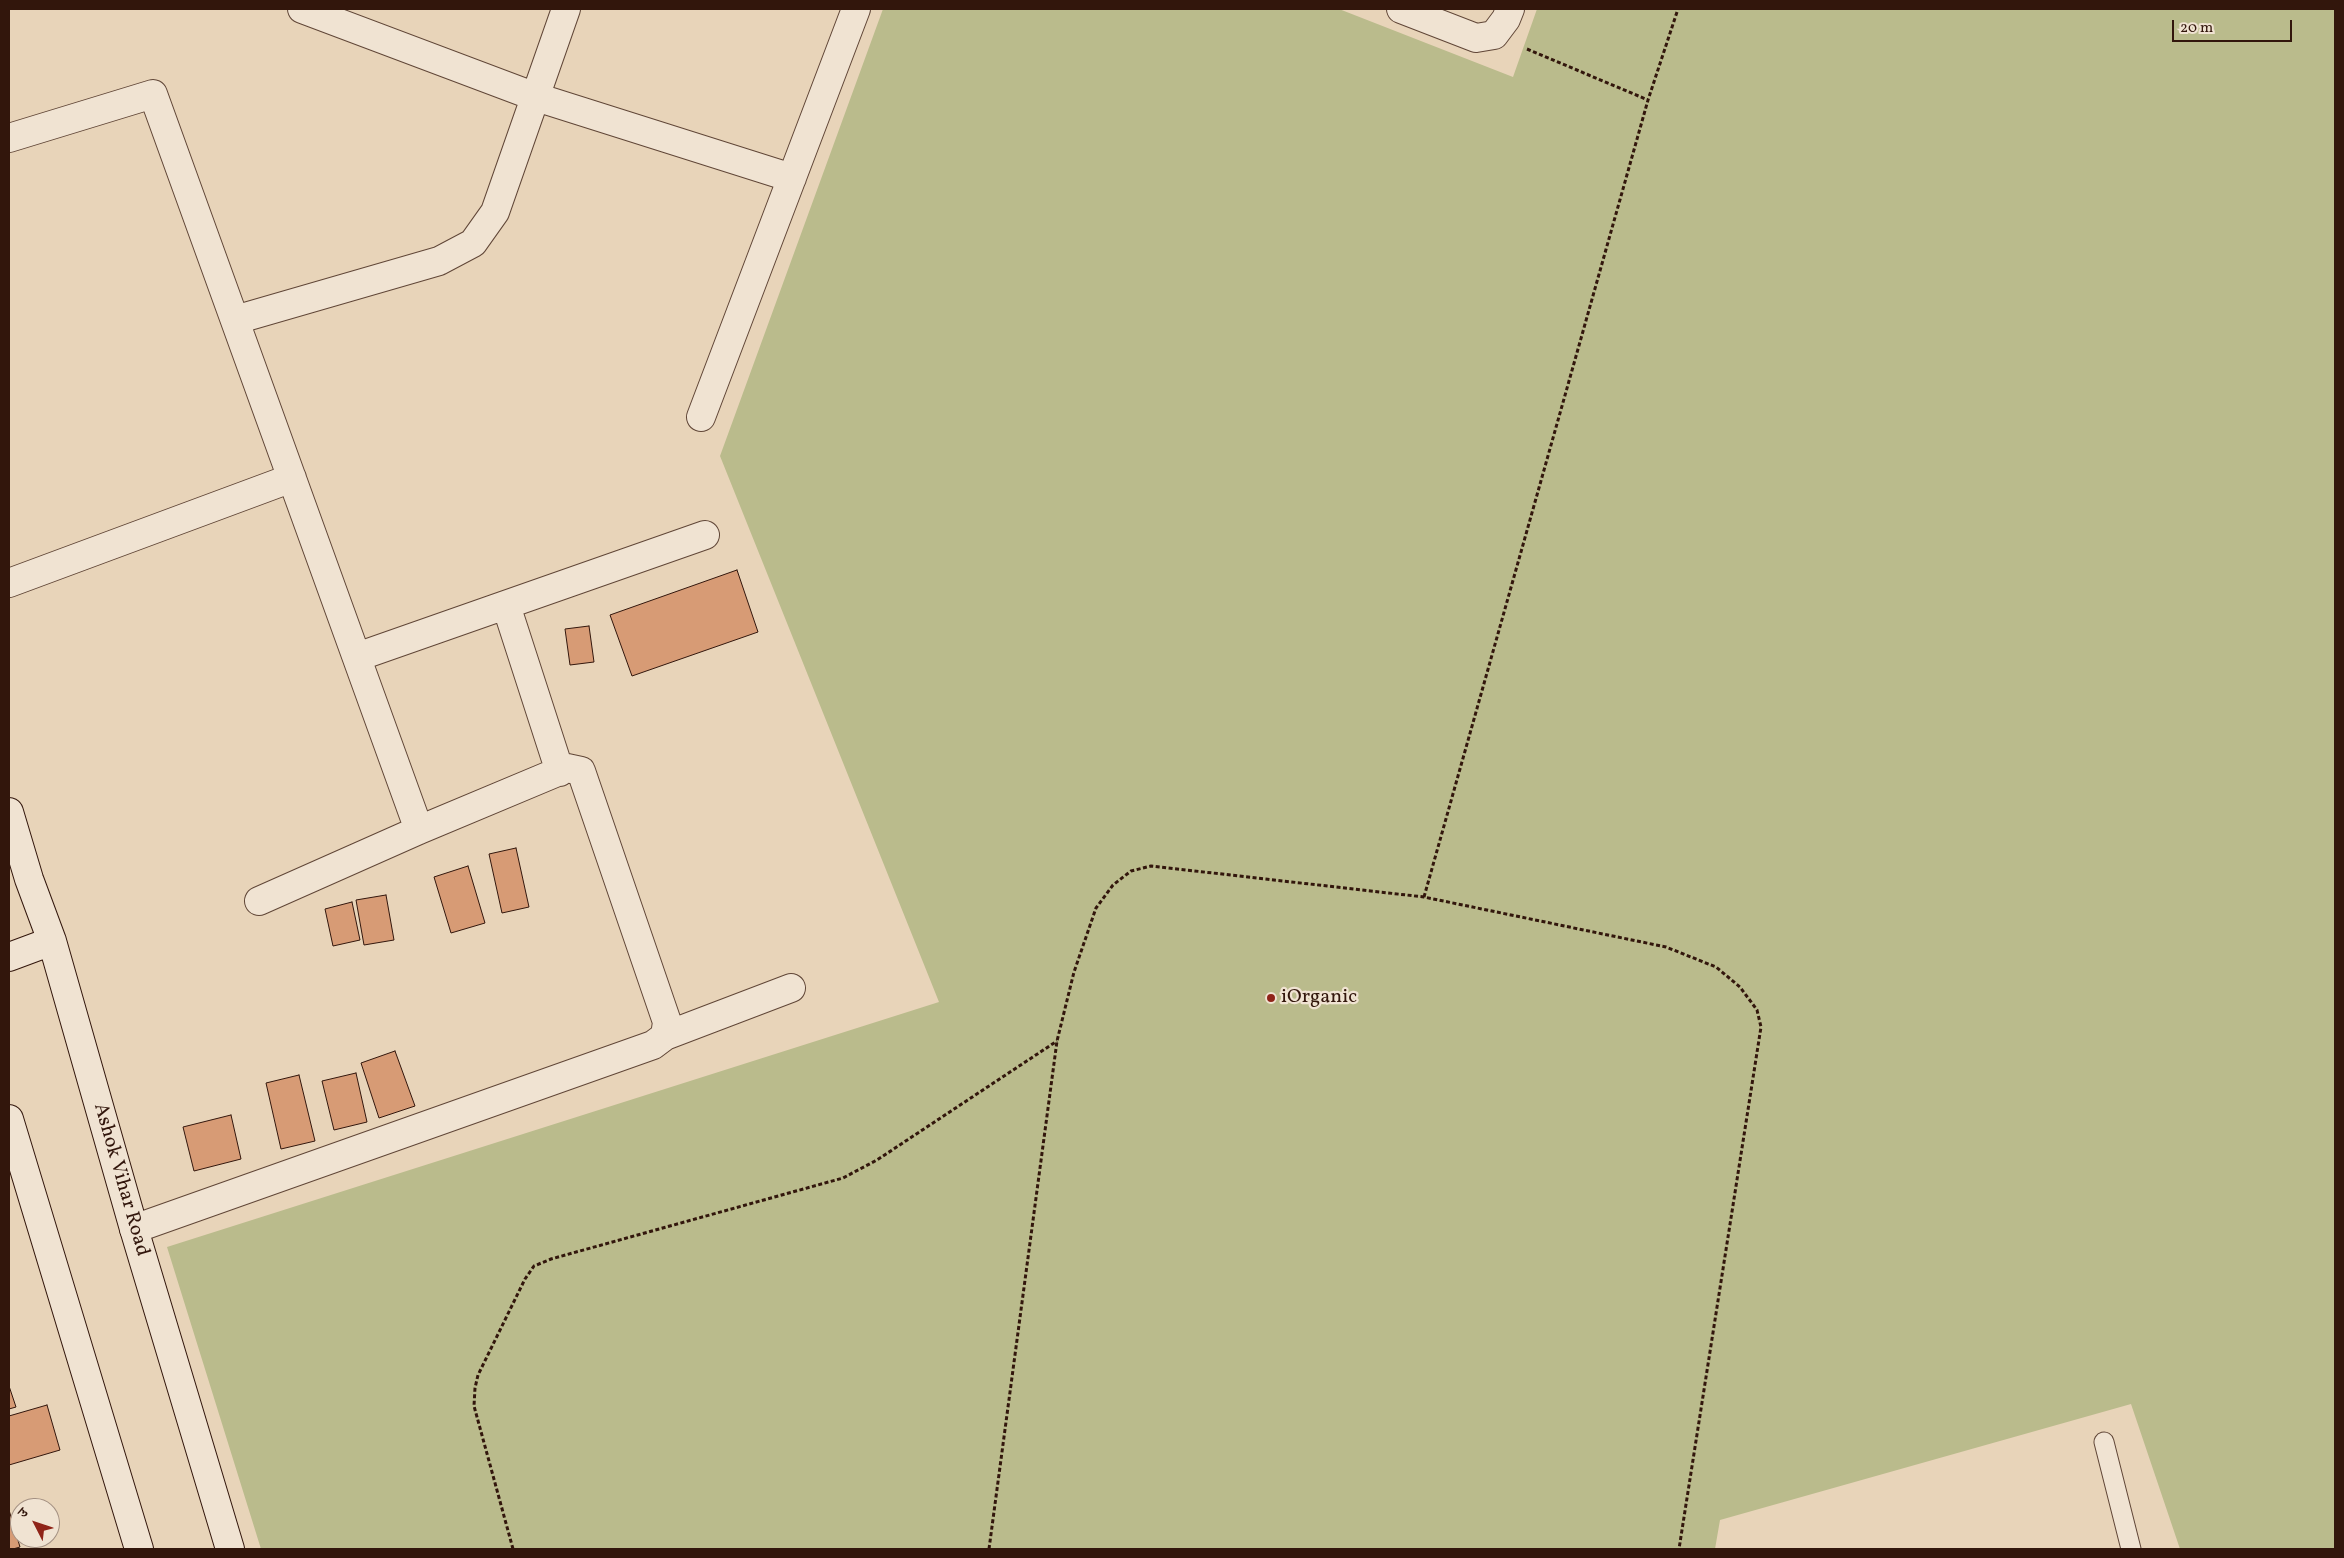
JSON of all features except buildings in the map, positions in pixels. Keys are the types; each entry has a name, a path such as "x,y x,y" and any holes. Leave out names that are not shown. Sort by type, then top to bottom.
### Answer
{"street":[{"path":"302,9 536,97 792,178"},
{"path":"234,320 439,261 473,243 495,212 566,9"},
{"path":"701,417 856,9"},
{"path":"1401,9 1476,38 1494,35 1506,19 1510,9"},
{"path":"9,138 153,94 419,830"},
{"path":"9,583 292,478"},
{"path":"356,657 705,536"},
{"path":"506,605 560,772"},
{"path":"259,901 419,830 567,768 580,771 586,782 667,1022 664,1036"},
{"name":"Ashok Vihar Road","path":"9,812 19,883 52,941 134,1229 230,1549"},
{"path":"9,957 52,941"},
{"path":"134,1229 653,1045 664,1036 791,988"},
{"path":"9,1119 139,1549"}],"lane":[{"path":"2104,1442 2131,1549"}],"path":[{"path":"1424,896 1648,100 1678,9"},
{"path":"1494,35 1648,100"},
{"path":"989,1549 1057,1041 1074,972 1096,908 1113,885 1131,871 1151,866 1424,896 1666,946 1716,967 1740,987 1757,1010 1761,1027 1679,1549"},
{"path":"513,1549 474,1406 475,1388 478,1376 525,1279 534,1266 551,1259 843,1178 877,1160 1057,1041"}],"green space":[{"path":"883,9 1339,9 1513,77 1537,9 2335,9 2335,1549 2180,1549 2131,1404 1720,1520 1715,1549 261,1549 167,1247 939,1002 720,456"}],"place":[{"name":"iOrganic","path":"1271,998"}]}
